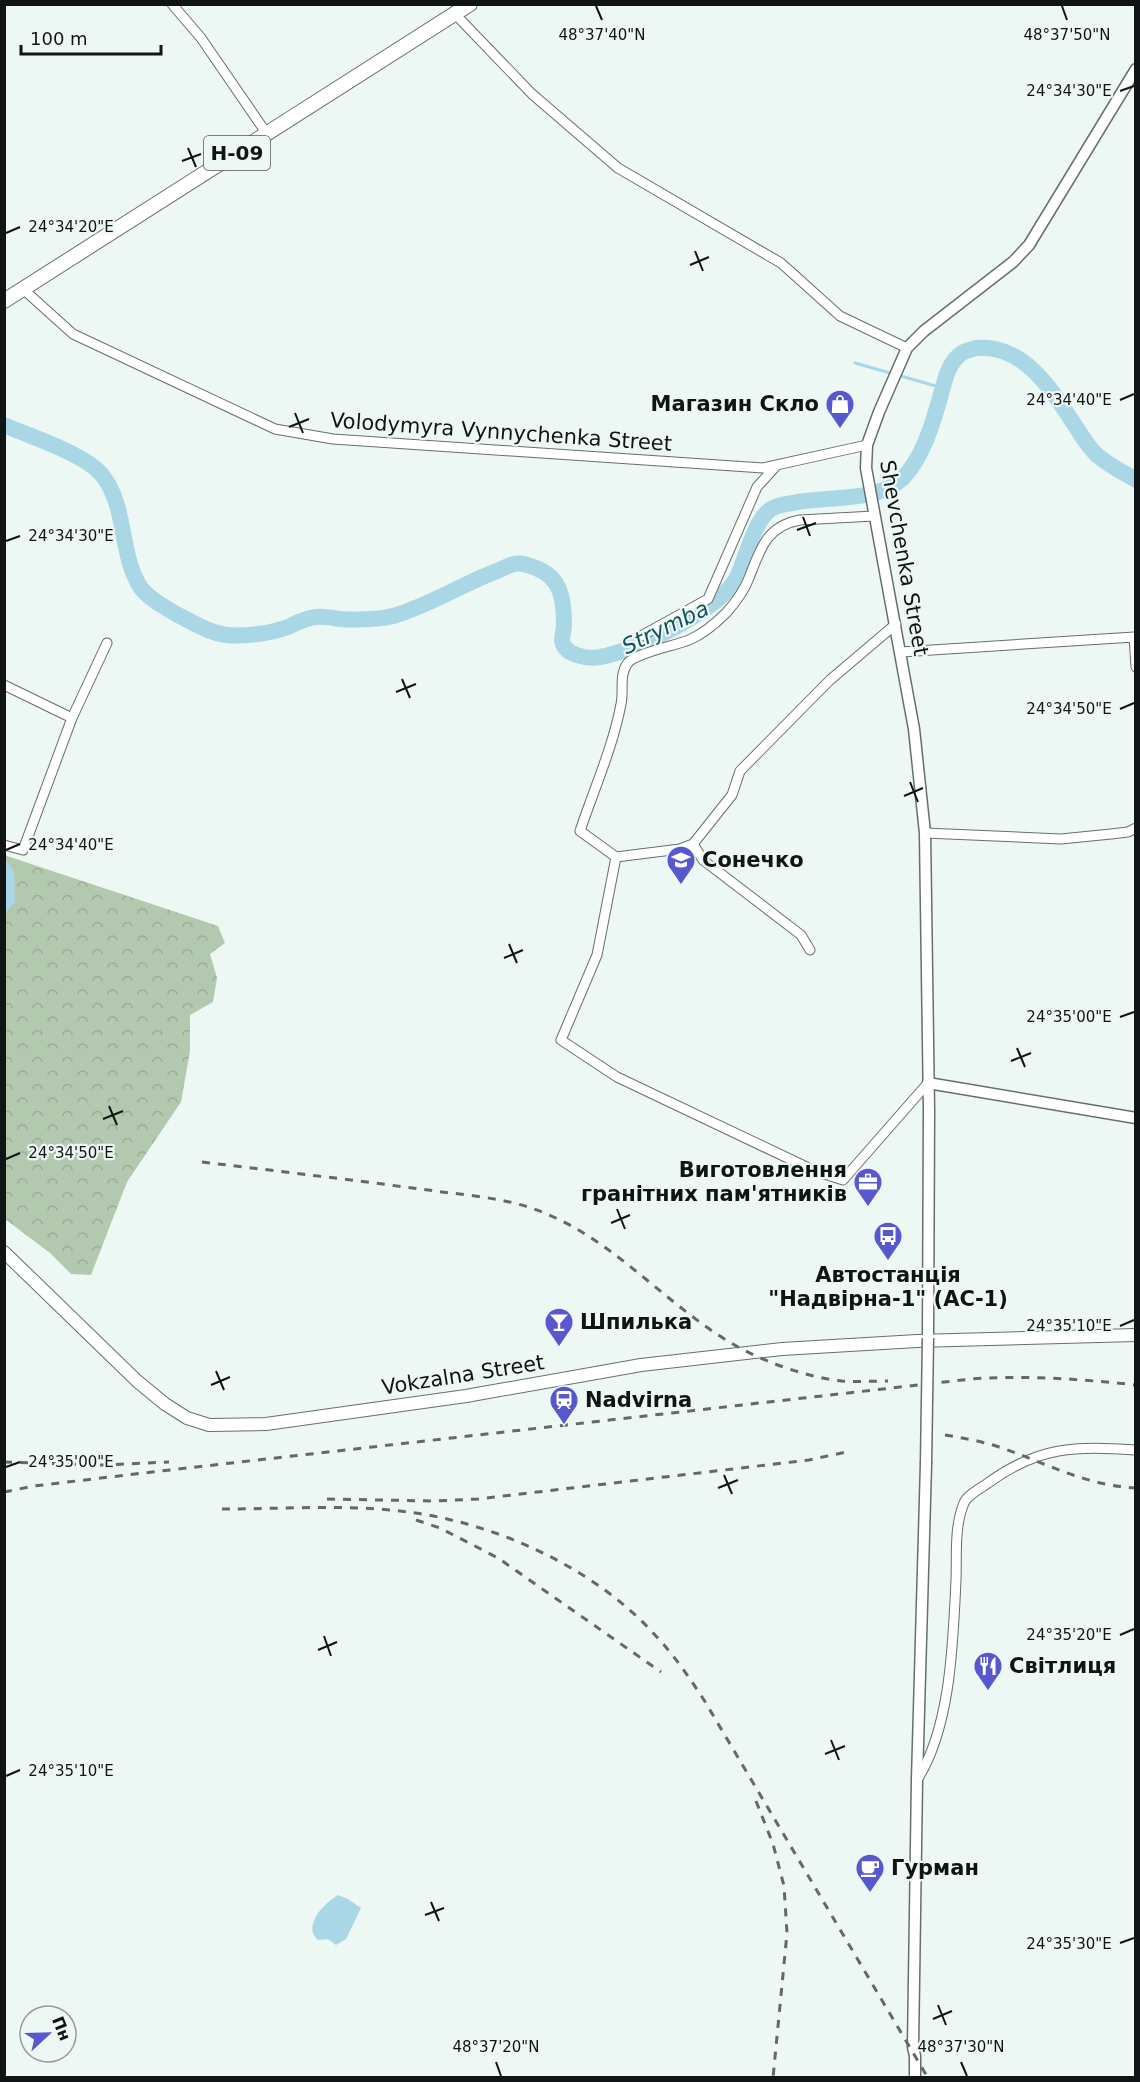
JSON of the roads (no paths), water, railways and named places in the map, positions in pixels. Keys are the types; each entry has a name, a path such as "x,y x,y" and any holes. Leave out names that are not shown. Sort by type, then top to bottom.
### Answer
{"main road":[{"name":"Н-09","path":"4,301 470,4"},
{"name":"Vokzalna Street","path":"4,1252 146,1388 187,1418 209,1425 266,1424 466,1396 641,1365 760,1351 917,1341 1136,1335"}],"street":[{"path":"172,4 201,38 267,134"},
{"path":"455,14 532,94 618,168 781,264 840,316 907,348"},
{"name":"Shevchenka Street","path":"915,2078 913,2047 926,1441 929,1110 925,833 914,729 896,624 873,512 866,468 867,445 907,348 924,331 1013,262 1029,245 1136,69"},
{"name":"Volodymyra Vynnychenka Street","path":"23,289 73,334 276,429 333,440 764,468 867,445"},
{"path":"641,636 708,599 757,487 776,466"},
{"path":"873,512 800,520 790,522 780,528 763,544 749,580 738,599 713,625 693,638 669,648 631,658 625,667 621,682 623,694 618,722 580,831 615,857 680,849 693,844 732,795 740,771 830,680 896,624"},
{"path":"901,652 1135,637 1136,667"},
{"path":"4,845 23,849 72,718 107,643"},
{"path":"4,685 72,718"},
{"path":"925,833 1061,839 1128,832 1136,828"},
{"path":"693,844 703,860 801,935 810,950"},
{"path":"615,857 597,955 561,1040 617,1077 815,1171 843,1180 928,1083 1136,1118"},
{"path":"917,1780 927,1765 944,1703 953,1649 958,1524 965,1500 1022,1461 1056,1450 1096,1447 1136,1450"}],"water":[{"path":"5,858 14,872 15,902 5,913"},
{"path":"338,1895 361,1908 346,1939 336,1945 328,1939 318,1940 312,1928 321,1909"}],"waterway":[{"name":"Strymba","path":"4,425 74,455 97,470 105,479 117,505 134,576 141,588 163,606 208,630 227,635 250,635 281,629 313,617 360,620 393,616 519,563 545,572 556,584 562,599 564,645 572,653 589,657 616,653 655,637 676,627 714,602 737,577 755,531 765,514 771,509 806,501 866,495 893,486 904,477 915,462 934,417 948,371 963,352 976,348 993,349 1008,353 1022,361 1046,384 1093,451 1106,462 1136,480"},
{"path":"855,363 943,388"}],"railway":[{"path":"202,1162 480,1197 531,1208 587,1235 712,1331 749,1353 816,1377 842,1381 888,1381"},
{"path":"4,1492 34,1486 152,1472 971,1379 1053,1378 1136,1385"},
{"path":"945,1435 992,1445 1099,1483 1136,1488"},
{"path":"327,1499 433,1501 478,1499 809,1460 851,1451"},
{"path":"4,1462 103,1465 169,1462"},
{"path":"222,1509 362,1508 408,1512 475,1526 542,1552 603,1589 631,1611 669,1650 704,1700 928,2078"},
{"path":"416,1520 440,1528 498,1558 661,1672"},
{"path":"756,1801 773,1844 784,1886 787,1933 773,2078"}],"place":[{"name":"Магазин Скло","path":"840,430"},
{"name":"Сонечко","path":"681,886"},
{"name":"Виготовлення гранітних пам'ятників","path":"868,1208"},
{"name":"Автостанція \"Надвірна-1\" (АС-1)","path":"888,1262"},
{"name":"Шпилька","path":"559,1348"},
{"name":"Nadvirna","path":"564,1426"},
{"name":"Світлиця","path":"988,1692"},
{"name":"Гурман","path":"870,1894"}]}
